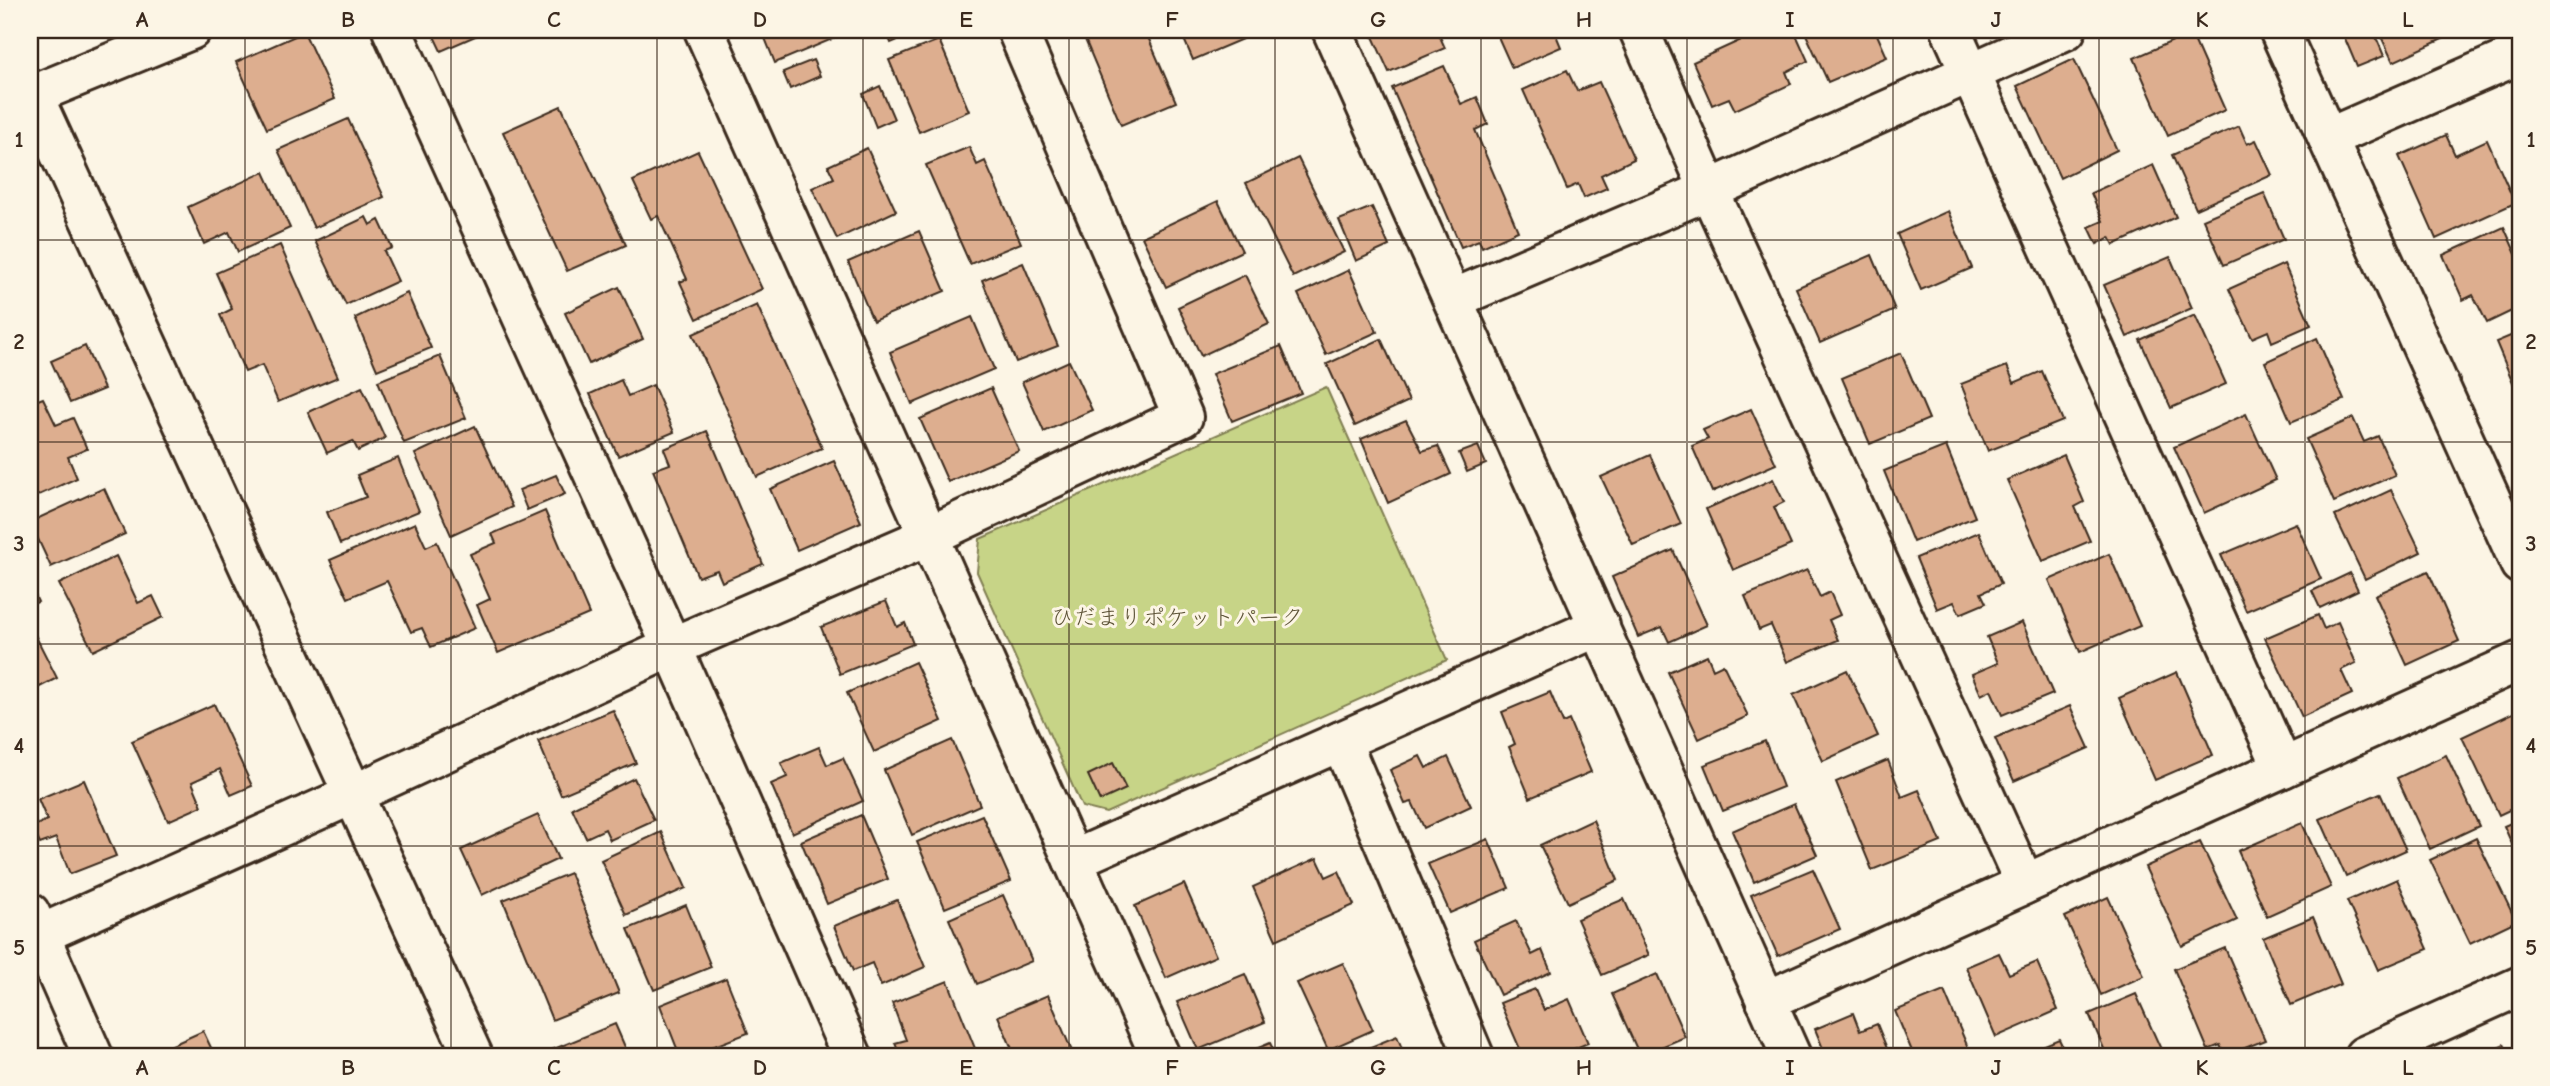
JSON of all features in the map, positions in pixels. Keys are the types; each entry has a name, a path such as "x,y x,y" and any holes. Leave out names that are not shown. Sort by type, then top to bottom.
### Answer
{"street":[{"path":"191,30 31,93 473,1056"},
{"path":"392,30 672,647 852,1056"},
{"path":"704,30 1160,1056"},
{"path":"93,1056 33,929 354,794 672,647 929,536 1183,416 1017,30"},
{"path":"1332,30 1791,1056"},
{"path":"1639,30 1709,190 2025,884"},
{"path":"1951,30 2283,768"},
{"path":"1453,299 1709,190 2066,30"},
{"path":"2279,30 2520,564"},
{"path":"2328,138 2520,54"},
{"path":"1073,860 1600,626"},
{"path":"1766,1001 2520,661"},
{"path":"1341,741 1474,1056"},
{"path":"2364,1056 2520,986"}],"green space":[{"name":"ひだまりポケットパーク","path":"1326,387 1447,660 1106,813 1082,807 977,572 980,539"}],"building":[{"path":"431,30 489,30 441,51"},
{"path":"771,30 834,30 837,37 775,63 763,33"},
{"path":"886,30 940,30 920,38 917,32 891,43"},
{"path":"1081,30 1145,30 1176,102 1121,125"},
{"path":"1180,30 1243,30 1247,37 1193,60"},
{"path":"1370,30 1437,30 1445,48 1389,72"},
{"path":"1495,30 1554,30 1561,47 1512,68"},
{"path":"1763,30 1794,30 1808,61 1786,72 1791,84 1735,110 1729,98 1712,105 1693,62"},
{"path":"1804,30 1875,30 1887,57 1828,82"},
{"path":"2351,30 2373,30 2384,56 2357,67 2343,34"},
{"path":"2378,30 2446,30 2449,36 2393,62"},
{"path":"304,32 335,99 267,129 236,62"},
{"path":"2191,33 2225,110 2168,136 2134,58"},
{"path":"939,40 969,111 919,132 889,60"},
{"path":"2074,59 2117,150 2060,178 2017,86"},
{"path":"813,60 820,76 790,89 783,72"},
{"path":"1444,66 1461,104 1477,97 1488,124 1475,130 1518,231 1482,247 1479,240 1461,247 1392,88"},
{"path":"1567,70 1577,91 1599,82 1634,159 1601,175 1607,188 1584,198 1578,184 1567,189 1523,90"},
{"path":"880,86 894,119 876,127 863,94"},
{"path":"561,106 626,245 567,271 503,132"},
{"path":"348,119 384,197 314,228 278,150"},
{"path":"2239,126 2247,144 2256,140 2272,175 2196,209 2172,155"},
{"path":"2446,135 2455,155 2487,140 2515,203 2436,239 2399,156"},
{"path":"969,147 977,165 985,161 1021,243 970,264 926,165"},
{"path":"867,148 896,211 837,239 812,188 834,178 828,166"},
{"path":"698,151 762,289 697,319 680,282 687,279 658,216 651,219 633,181"},
{"path":"1298,158 1344,252 1293,277 1246,183"},
{"path":"2153,165 2176,217 2114,245 2110,237 2097,244 2089,227 2103,221 2091,193"},
{"path":"264,172 290,228 238,252 229,232 204,244 188,207"},
{"path":"2264,193 2284,239 2224,265 2203,219"},
{"path":"1218,201 1242,251 1166,287 1142,237"},
{"path":"1372,207 1389,246 1356,261 1339,220"},
{"path":"1948,211 1972,268 1921,290 1897,234"},
{"path":"366,217 370,225 379,220 392,248 384,251 398,281 346,305 315,241"},
{"path":"2504,227 2520,263 2520,307 2487,323 2473,295 2463,300 2443,255"},
{"path":"919,231 945,291 873,321 848,262"},
{"path":"280,245 338,377 278,402 262,365 245,372 220,315 232,309 216,273"},
{"path":"1872,255 1895,310 1820,343 1796,288"},
{"path":"2170,257 2192,308 2127,337 2104,285"},
{"path":"1023,263 1058,346 1016,362 982,280"},
{"path":"2284,264 2311,325 2272,342 2268,331 2252,338 2229,289"},
{"path":"1349,270 1377,332 1326,355 1298,294"},
{"path":"1245,275 1269,324 1201,356 1178,307"},
{"path":"619,287 643,339 589,364 565,313"},
{"path":"407,293 431,348 377,370 355,318"},
{"path":"757,305 822,448 757,477 693,334"},
{"path":"2195,315 2226,384 2171,408 2140,340"},
{"path":"972,317 994,369 912,404 890,352"},
{"path":"2520,332 2520,399 2496,342"},
{"path":"2317,338 2344,400 2291,422 2265,362"},
{"path":"1381,339 1409,401 1355,426 1327,364"},
{"path":"85,346 104,389 70,403 51,361"},
{"path":"1281,346 1301,393 1232,421 1212,374"},
{"path":"1901,353 1929,419 1870,444 1842,378"},
{"path":"440,356 466,418 404,443 378,381"},
{"path":"1069,361 1092,410 1044,432 1022,382"},
{"path":"2007,366 2014,383 2042,371 2063,421 1988,451 1961,384"},
{"path":"621,380 628,396 653,385 674,432 618,456 590,394"},
{"path":"362,387 385,438 358,451 353,441 327,453 308,412"},
{"path":"991,388 1019,451 948,482 920,419"},
{"path":"43,398 56,425 73,418 87,449 68,457 77,478 30,499 30,403"},
{"path":"1751,409 1776,464 1712,492 1692,446 1708,439 1703,430"},
{"path":"2246,414 2276,480 2204,513 2174,447"},
{"path":"2353,418 2364,442 2378,436 2395,475 2334,502 2306,439"},
{"path":"1406,420 1422,451 1438,446 1451,474 1388,503 1361,439"},
{"path":"475,426 512,507 451,535 415,454"},
{"path":"707,431 763,564 722,582 717,570 698,577 653,470 670,464 664,449"},
{"path":"1478,446 1486,464 1467,472 1459,453"},
{"path":"1946,446 1975,517 1913,542 1884,471"},
{"path":"1650,455 1681,524 1633,545 1601,477"},
{"path":"2064,455 2084,502 2075,507 2090,541 2043,561 2007,480"},
{"path":"398,458 419,511 340,544 327,512 366,497 357,475"},
{"path":"834,461 861,522 797,550 770,489"},
{"path":"556,475 565,494 527,510 519,490"},
{"path":"1773,479 1784,502 1774,507 1791,545 1733,570 1706,509"},
{"path":"104,488 125,534 51,567 30,522"},
{"path":"2391,490 2421,552 2365,579 2335,516"},
{"path":"545,511 589,614 498,653 477,605 490,599 470,554 496,543 492,534"},
{"path":"415,523 426,547 437,542 475,628 431,647 422,628 411,632 387,581 348,598 330,560"},
{"path":"2296,523 2321,579 2246,611 2221,555"},
{"path":"1979,532 2001,584 1981,593 1986,603 1960,614 1954,602 1937,609 1916,558"},
{"path":"1673,550 1707,625 1669,642 1662,627 1638,637 1612,577"},
{"path":"2109,554 2140,626 2080,652 2049,580"},
{"path":"116,556 138,603 153,596 163,617 93,651 59,584"},
{"path":"1807,570 1820,597 1830,592 1840,615 1829,620 1838,640 1787,662 1771,625 1759,630 1745,596"},
{"path":"2428,571 2459,641 2407,665 2375,595"},
{"path":"2350,573 2358,590 2320,608 2312,591"},
{"path":"30,585 38,602 30,605"},
{"path":"886,601 897,627 905,623 913,644 840,674 821,627"},
{"path":"2318,615 2324,629 2338,622 2356,663 2341,670 2352,694 2302,717 2265,638"},
{"path":"2022,622 2053,694 2002,715 1991,690 1981,695 1972,674 1998,663 1987,637"},
{"path":"30,625 57,678 30,692"},
{"path":"1707,655 1713,669 1723,664 1748,716 1699,739 1668,672"},
{"path":"915,662 942,721 874,752 847,693"},
{"path":"1847,670 1878,736 1823,761 1793,695"},
{"path":"2177,672 2213,755 2155,780 2119,698"},
{"path":"1550,692 1563,723 1569,720 1591,772 1530,798 1509,747 1515,744 1502,712"},
{"path":"214,704 252,786 231,795 220,769 192,782 202,806 168,821 132,741"},
{"path":"2070,706 2089,748 2014,781 1995,738"},
{"path":"613,710 636,763 561,795 538,741"},
{"path":"2515,712 2520,722 2520,805 2499,815 2462,737"},
{"path":"952,740 980,805 912,835 884,770"},
{"path":"1765,741 1783,787 1723,811 1704,765"},
{"path":"819,747 827,765 843,758 863,801 792,833 771,784 787,777 781,763"},
{"path":"2446,755 2479,826 2430,849 2397,778"},
{"path":"1420,756 1426,768 1448,757 1471,806 1424,828 1412,802 1405,804 1390,770"},
{"path":"1888,760 1902,797 1919,790 1941,842 1872,870 1836,782"},
{"path":"1113,763 1126,789 1100,801 1088,775"},
{"path":"634,778 654,820 610,840 605,829 586,838 572,808"},
{"path":"84,780 116,856 70,874 56,838 40,844 32,827 47,820 38,799"},
{"path":"2380,793 2406,850 2346,877 2320,819"},
{"path":"1794,804 1817,855 1754,882 1732,831"},
{"path":"538,815 558,859 482,895 461,850"},
{"path":"861,815 888,879 827,904 801,841"},
{"path":"982,815 1011,881 945,908 917,842"},
{"path":"2520,819 2520,862 2504,826"},
{"path":"1593,820 1618,880 1568,903 1540,845"},
{"path":"2302,823 2331,887 2267,916 2238,851"},
{"path":"661,832 686,888 626,915 601,860"},
{"path":"2476,838 2516,921 2470,943 2430,860"},
{"path":"1488,839 1509,888 1450,913 1428,864"},
{"path":"2200,842 2237,920 2182,946 2145,867"},
{"path":"1317,858 1326,877 1339,871 1354,905 1276,940 1253,887"},
{"path":"1813,869 1840,929 1778,956 1751,895"},
{"path":"570,873 619,993 552,1020 503,900"},
{"path":"2397,879 2428,949 2378,970 2347,901"},
{"path":"1184,884 1216,956 1166,978 1135,906"},
{"path":"1003,895 1032,961 977,984 949,919"},
{"path":"2108,897 2144,976 2101,995 2065,917"},
{"path":"1624,899 1649,955 1602,975 1577,919"},
{"path":"897,900 925,967 881,986 872,963 853,971 834,926"},
{"path":"686,905 711,967 654,990 628,929"},
{"path":"2313,917 2341,984 2291,1005 2263,938"},
{"path":"1516,921 1532,955 1542,950 1551,972 1500,995 1474,940"},
{"path":"2225,948 2265,1040 2225,1056 2220,1045 2208,1050 2174,969"},
{"path":"1999,953 2009,974 2037,962 2058,1010 1996,1037 1966,967"},
{"path":"1343,963 1373,1030 1328,1050 1297,983"},
{"path":"1245,974 1265,1022 1198,1050 1177,1002"},
{"path":"1657,974 1685,1037 1640,1056 1612,994"},
{"path":"726,978 748,1033 689,1056 680,1056 660,1005"},
{"path":"948,981 978,1056 900,1056 895,1043 906,1040 892,1003"},
{"path":"1535,989 1544,1010 1569,999 1588,1043 1557,1056 1523,1056 1500,1003"},
{"path":"1944,991 1969,1050 1954,1056 1914,1056 1895,1011"},
{"path":"2136,994 2164,1056 2107,1056 2089,1014"},
{"path":"1048,995 1074,1056 1015,1056 998,1016"},
{"path":"1853,1013 1860,1031 1877,1024 1890,1056 1826,1056 1815,1029"},
{"path":"615,1024 629,1056 551,1056 549,1051"},
{"path":"203,1031 215,1056 148,1056"},
{"path":"1397,1036 1405,1056 1349,1056"},
{"path":"2059,1039 2067,1056 2018,1056"},
{"path":"1270,1043 1276,1056 1239,1056"},
{"path":"2504,1044 2509,1056 2484,1056 2483,1054"}]}
